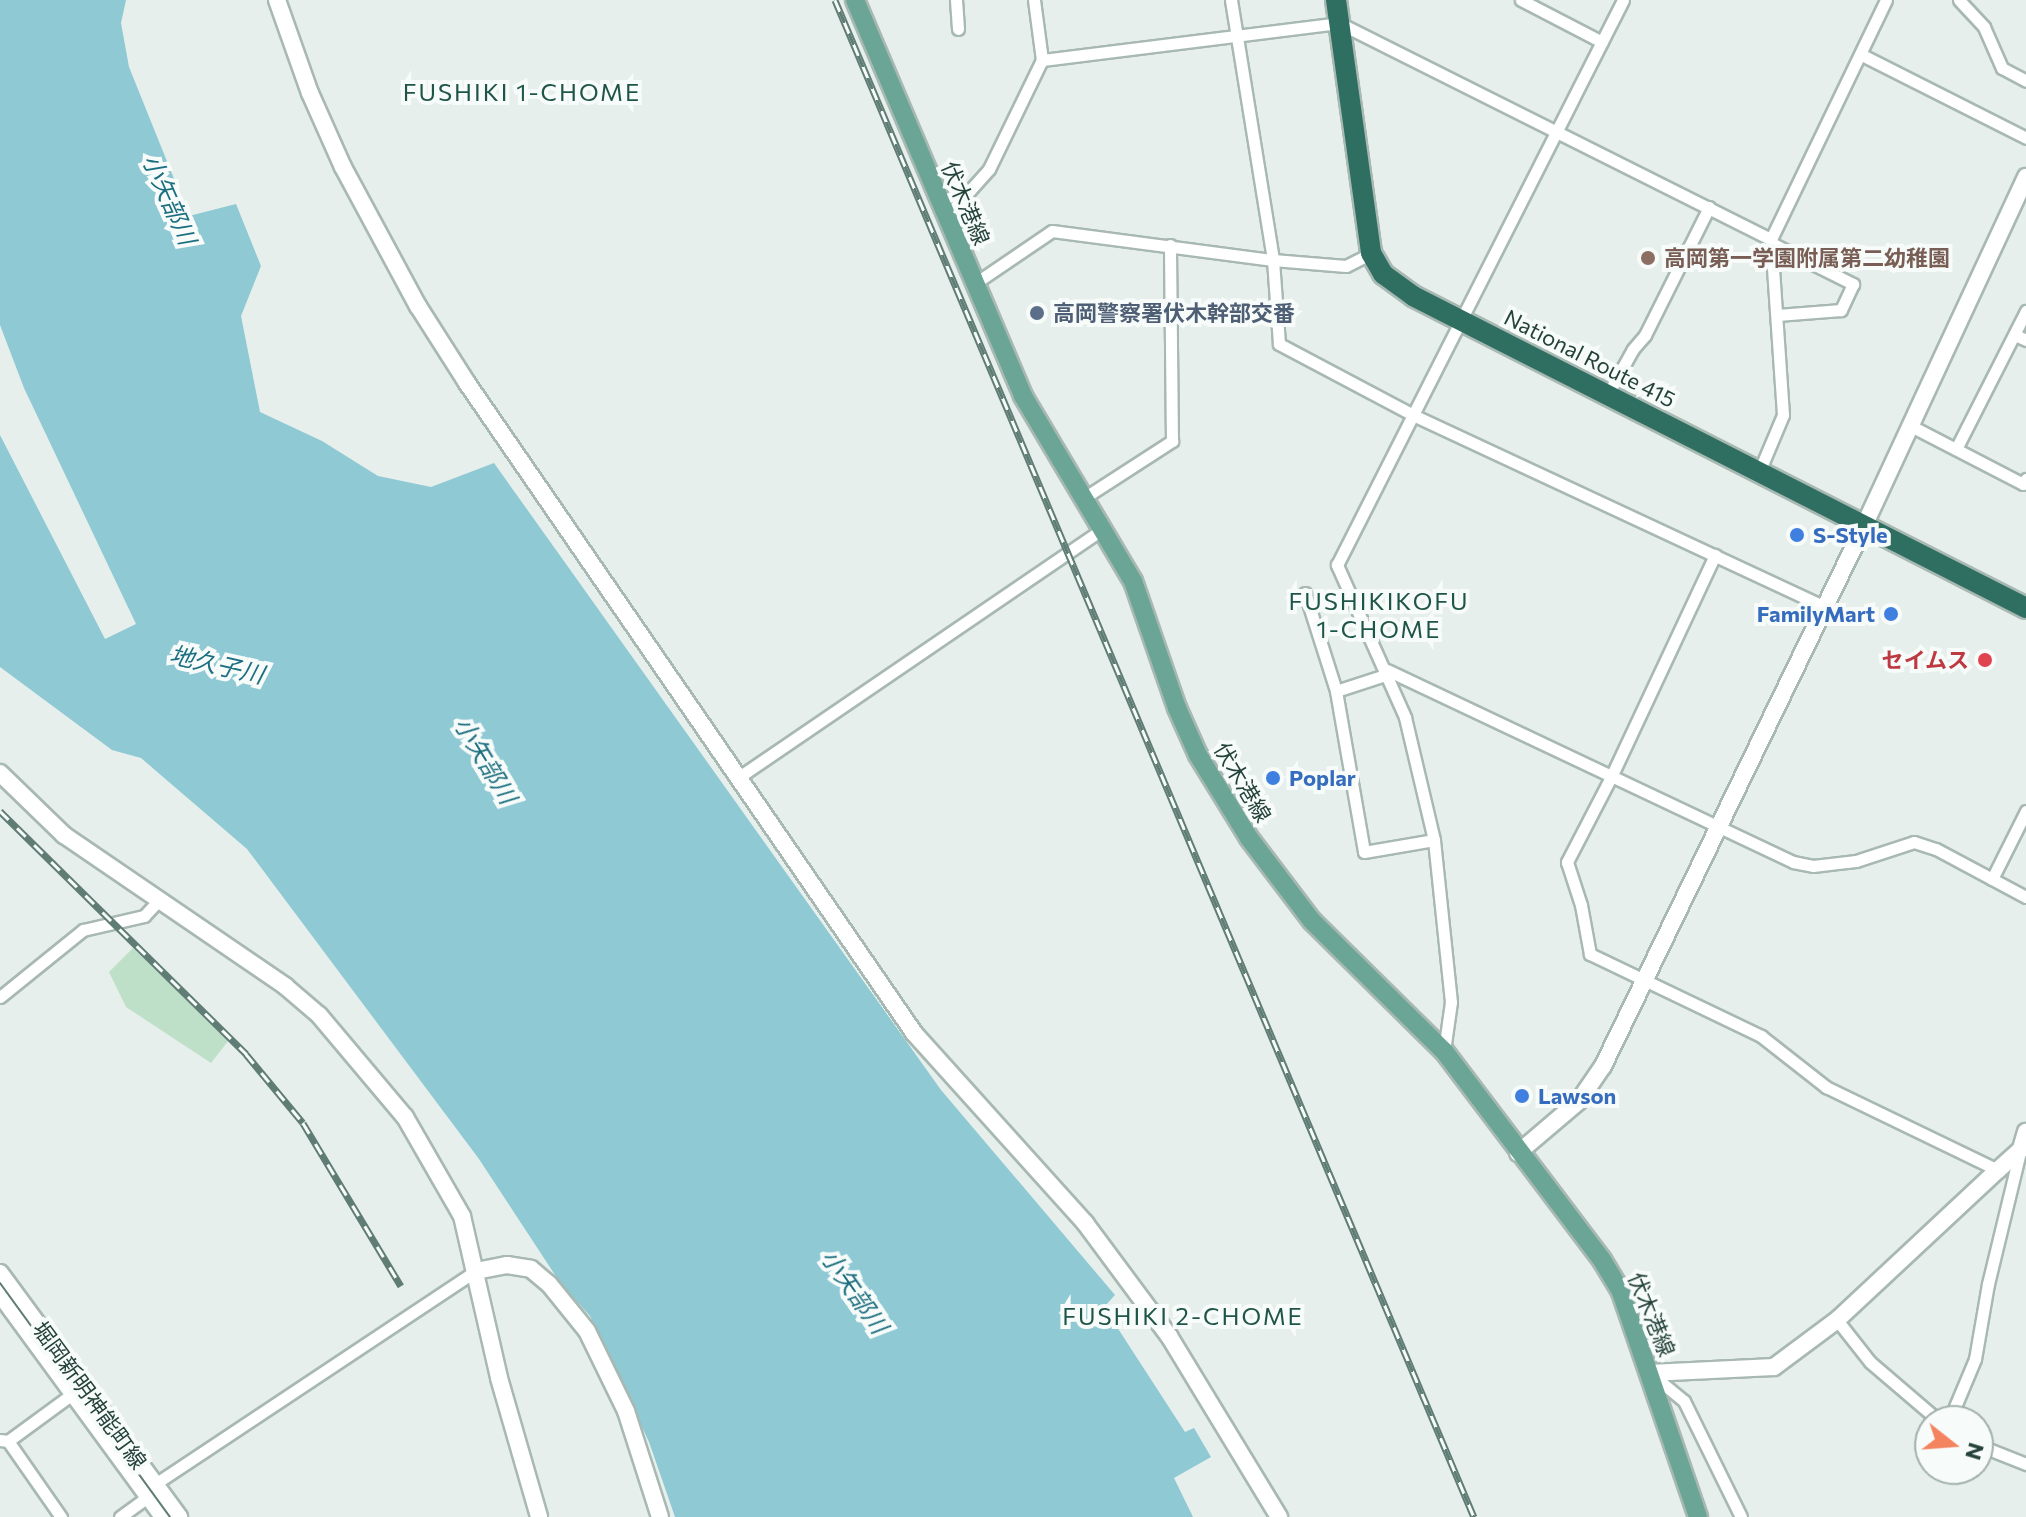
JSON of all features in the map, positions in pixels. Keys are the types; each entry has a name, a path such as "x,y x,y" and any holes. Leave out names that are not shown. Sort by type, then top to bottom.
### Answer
{"highway":[{"path":"1336,0 1371,253"},
{"name":"National Route 415","path":"1371,253 1383,274 1413,296 2026,608"}],"main road":[{"name":"伏木港線","path":"855,0 1025,401 1133,581 1177,708 1198,755 1249,838 1312,921 1444,1051 1615,1281 1650,1373 1698,1517"}],"street":[{"path":"277,0 310,93 343,167 418,306 467,383 914,1033 1085,1223 1169,1336 1279,1517"},
{"path":"956,0 958,29"},
{"path":"946,217 989,169 1042,60 1034,0"},
{"path":"1231,0 1273,260 1279,344 1413,415 1822,606"},
{"path":"1521,0 1602,42"},
{"path":"1444,1051 1451,1002 1434,840 1405,717 1388,672 1337,565 1623,0"},
{"path":"1759,472 1783,415 1771,241 1886,0"},
{"path":"1959,0 1984,27 2002,68 2026,81"},
{"path":"1042,60 1339,23 1709,207 1853,284 1841,310 1777,315"},
{"path":"1862,55 2026,138"},
{"path":"1518,1153 1579,1101 1603,1066 1822,606 1864,526 2026,177"},
{"path":"1611,396 1709,207"},
{"path":"974,284 1052,231 1273,260 1346,266 1371,253"},
{"path":"1084,498 1172,441 1170,245"},
{"path":"1956,449 2020,338 2026,311"},
{"path":"1911,426 2023,484 2026,479"},
{"path":"739,777 1102,529"},
{"path":"1715,555 1611,777 1567,862 1581,905 1590,954 1761,1036 1826,1087 1998,1170"},
{"path":"1305,593 1336,691 1364,852 1434,840"},
{"path":"1336,691 1388,672 1793,862 1813,866 1856,861 1914,842 1936,849 2026,897"},
{"path":"0,773 64,835 285,986 319,1015 354,1053 405,1117 462,1216 499,1378 539,1517"},
{"path":"1992,879 2026,811"},
{"path":"0,997 83,930 144,916 160,899"},
{"path":"1650,1373 1774,1367 1837,1320 1998,1170 2023,1140"},
{"path":"1956,1405 1975,1359 1988,1284 2023,1140"},
{"path":"120,1517 152,1490 476,1271 507,1265 531,1269 549,1284 587,1331 626,1411 644,1457 660,1517"},
{"name":"堀岡新明神能町線","path":"0,1273 78,1390"},
{"name":"堀岡新明神能町線","path":"0,1294 78,1390 152,1490 179,1517"},
{"path":"1837,1320 1870,1362 1920,1405"},
{"path":"1650,1373 1684,1401 1741,1517"},
{"path":"61,1517 4,1441 78,1390"},
{"path":"1994,1451 2026,1464"},
{"name":"堀岡新明神能町線","path":"152,1490 163,1517"}],"green space":[{"path":"133,948 229,1040 211,1063 126,1007 109,972"}],"water":[{"path":"0,0 126,0 121,23 129,67 189,216 236,204 261,266 241,316 260,412 322,441 378,476 431,487 494,463 941,1090 1115,1295 1104,1307 1185,1432 1194,1428 1211,1457 1174,1478 1193,1517 675,1517 649,1442 590,1316 561,1284 479,1159 247,849 141,758 112,750 0,667 0,435 105,639 136,624 24,388 0,325"}],"tram line":[{"path":"0,1283 170,1517"}],"railway":[{"path":"835,0 1474,1517"},
{"path":"0,811 246,1054 303,1123 401,1286"}],"place":[{"name":"高岡第一学園附属第二幼稚園","path":"1648,258"},
{"name":"高岡警察署伏木幹部交番","path":"1037,313"},
{"name":"S-Style","path":"1797,535"},
{"name":"FamilyMart","path":"1891,614"},
{"name":"セイムス","path":"1985,660"},
{"name":"Poplar","path":"1273,778"},
{"name":"Lawson","path":"1522,1096"}],"district":[{"name":"FUSHIKI 1-CHOME","path":"522,92"},
{"name":"FUSHIKIKOFU 1-CHOME","path":"1379,615"},
{"name":"FUSHIKI 2-CHOME","path":"1183,1316"}],"water label":[{"name":"小矢部川","path":"170,199"},
{"name":"地久子川","path":"217,664"},
{"name":"小矢部川","path":"486,760"},
{"name":"小矢部川","path":"855,1291"}]}
